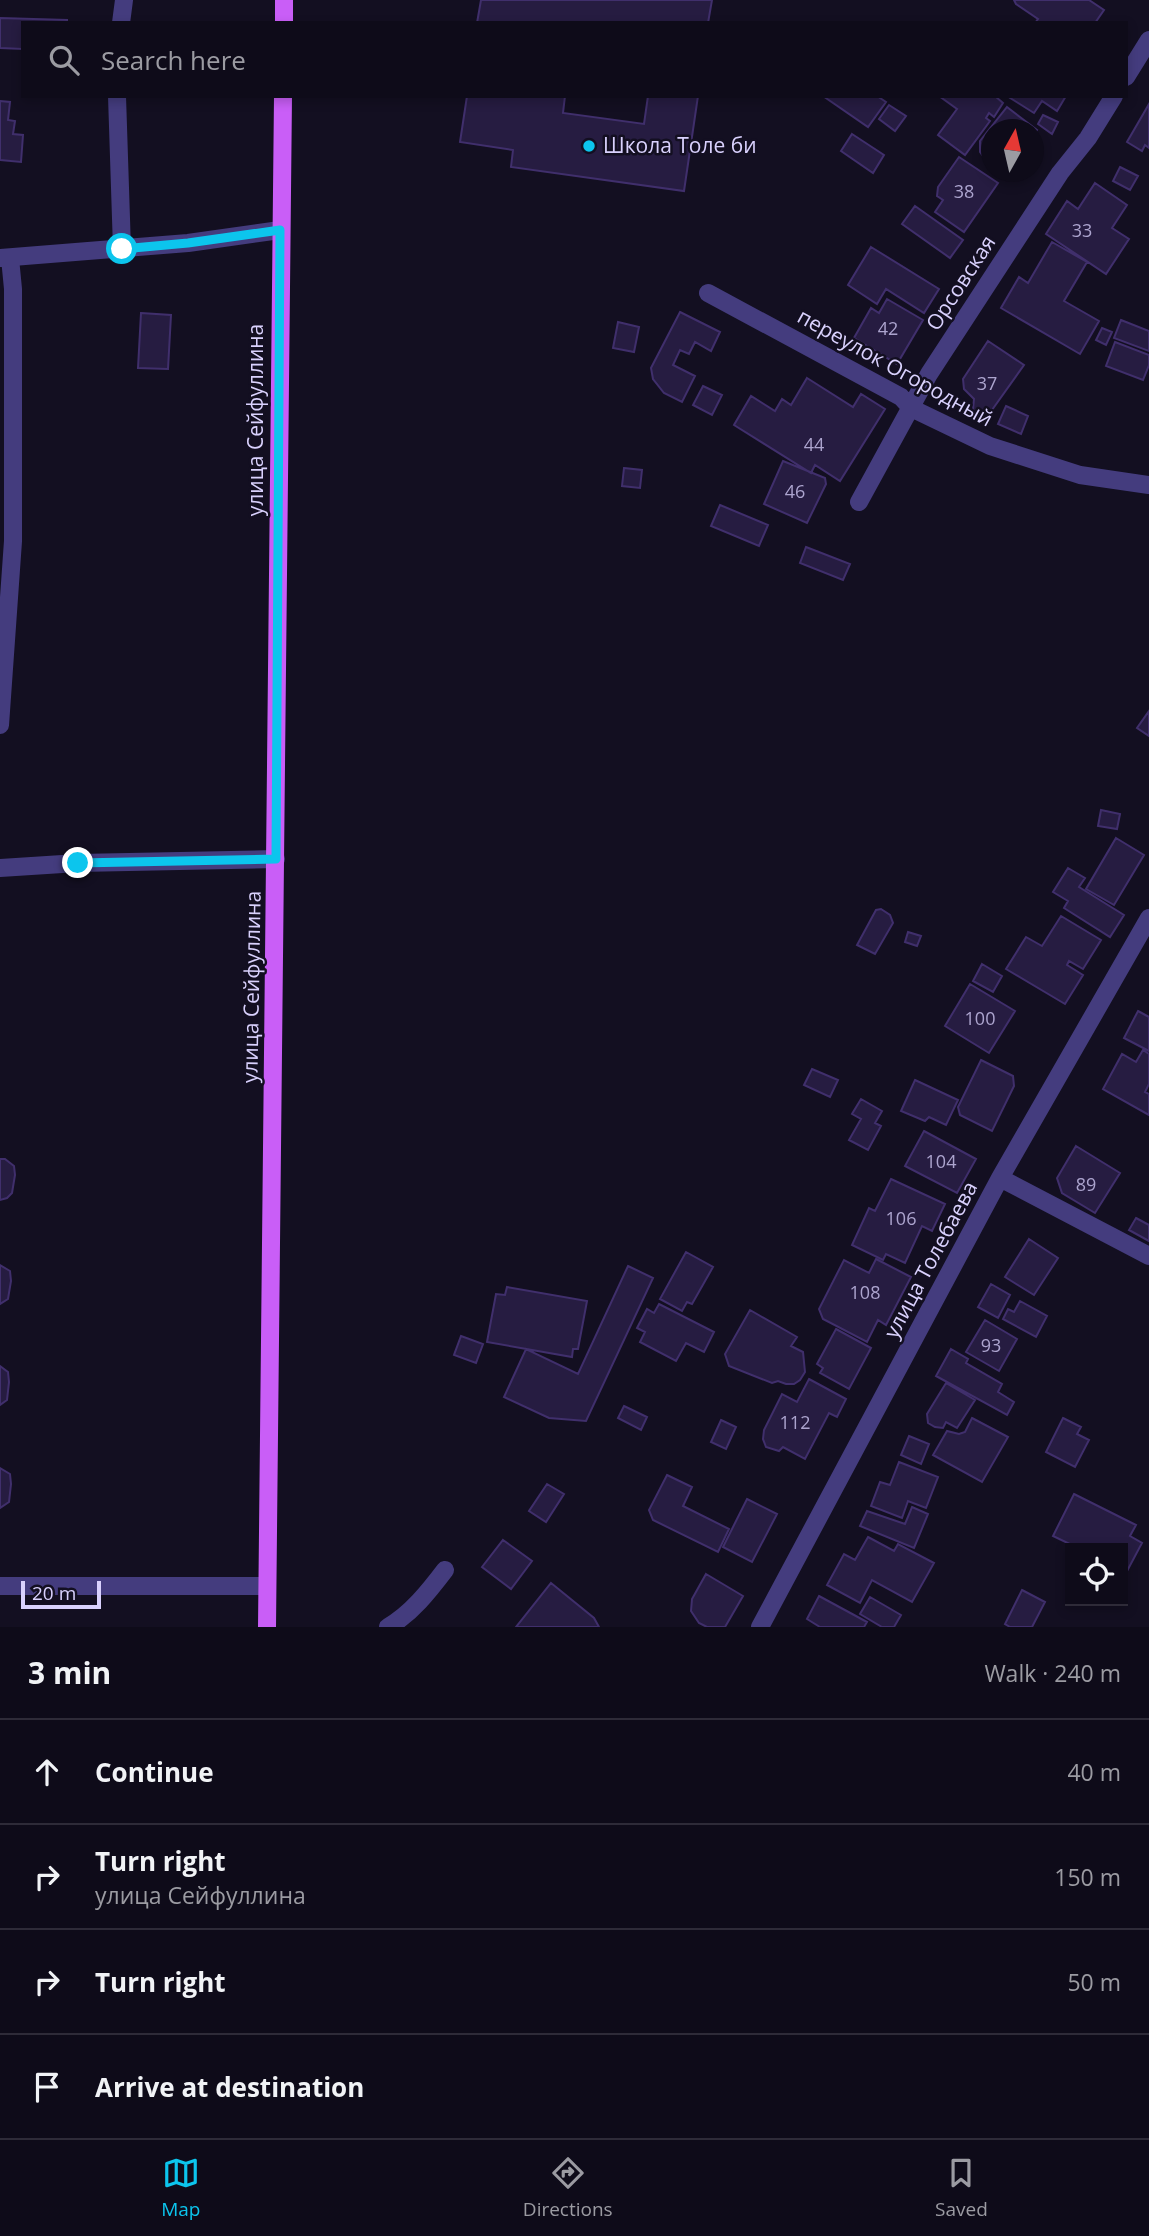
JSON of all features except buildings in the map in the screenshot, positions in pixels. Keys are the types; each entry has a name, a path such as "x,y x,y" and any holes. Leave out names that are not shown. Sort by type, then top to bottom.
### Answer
{"main road":[{"path":"284,0 284,21"},
{"name":"улица Сейфуллина","path":"267,1627 283,98"}],"street":[{"path":"121,21 124,0"},
{"path":"1128,74 1149,40"},
{"path":"117,98 122,249"},
{"name":"Орсовская","path":"859,502 929,374 1060,173 1088,138 1113,98"},
{"path":"0,725 13,541 13,289 5,258 188,243 280,230"},
{"name":"переулок Огородный","path":"708,293 901,397 911,408 990,446 1080,475 1149,485"},
{"path":"0,869 78,863 276,859"},
{"name":"улица Толебаева","path":"760,1627 1000,1178 1149,918"},
{"path":"1000,1178 1149,1256"},
{"path":"388,1627 398,1621 430,1590 445,1570"},
{"path":"0,1586 267,1586"}],"place":[{"name":"Школа Толе би","path":"589,146"}],"route":[{"path":"78,863 276,859 280,230 122,249"}]}
